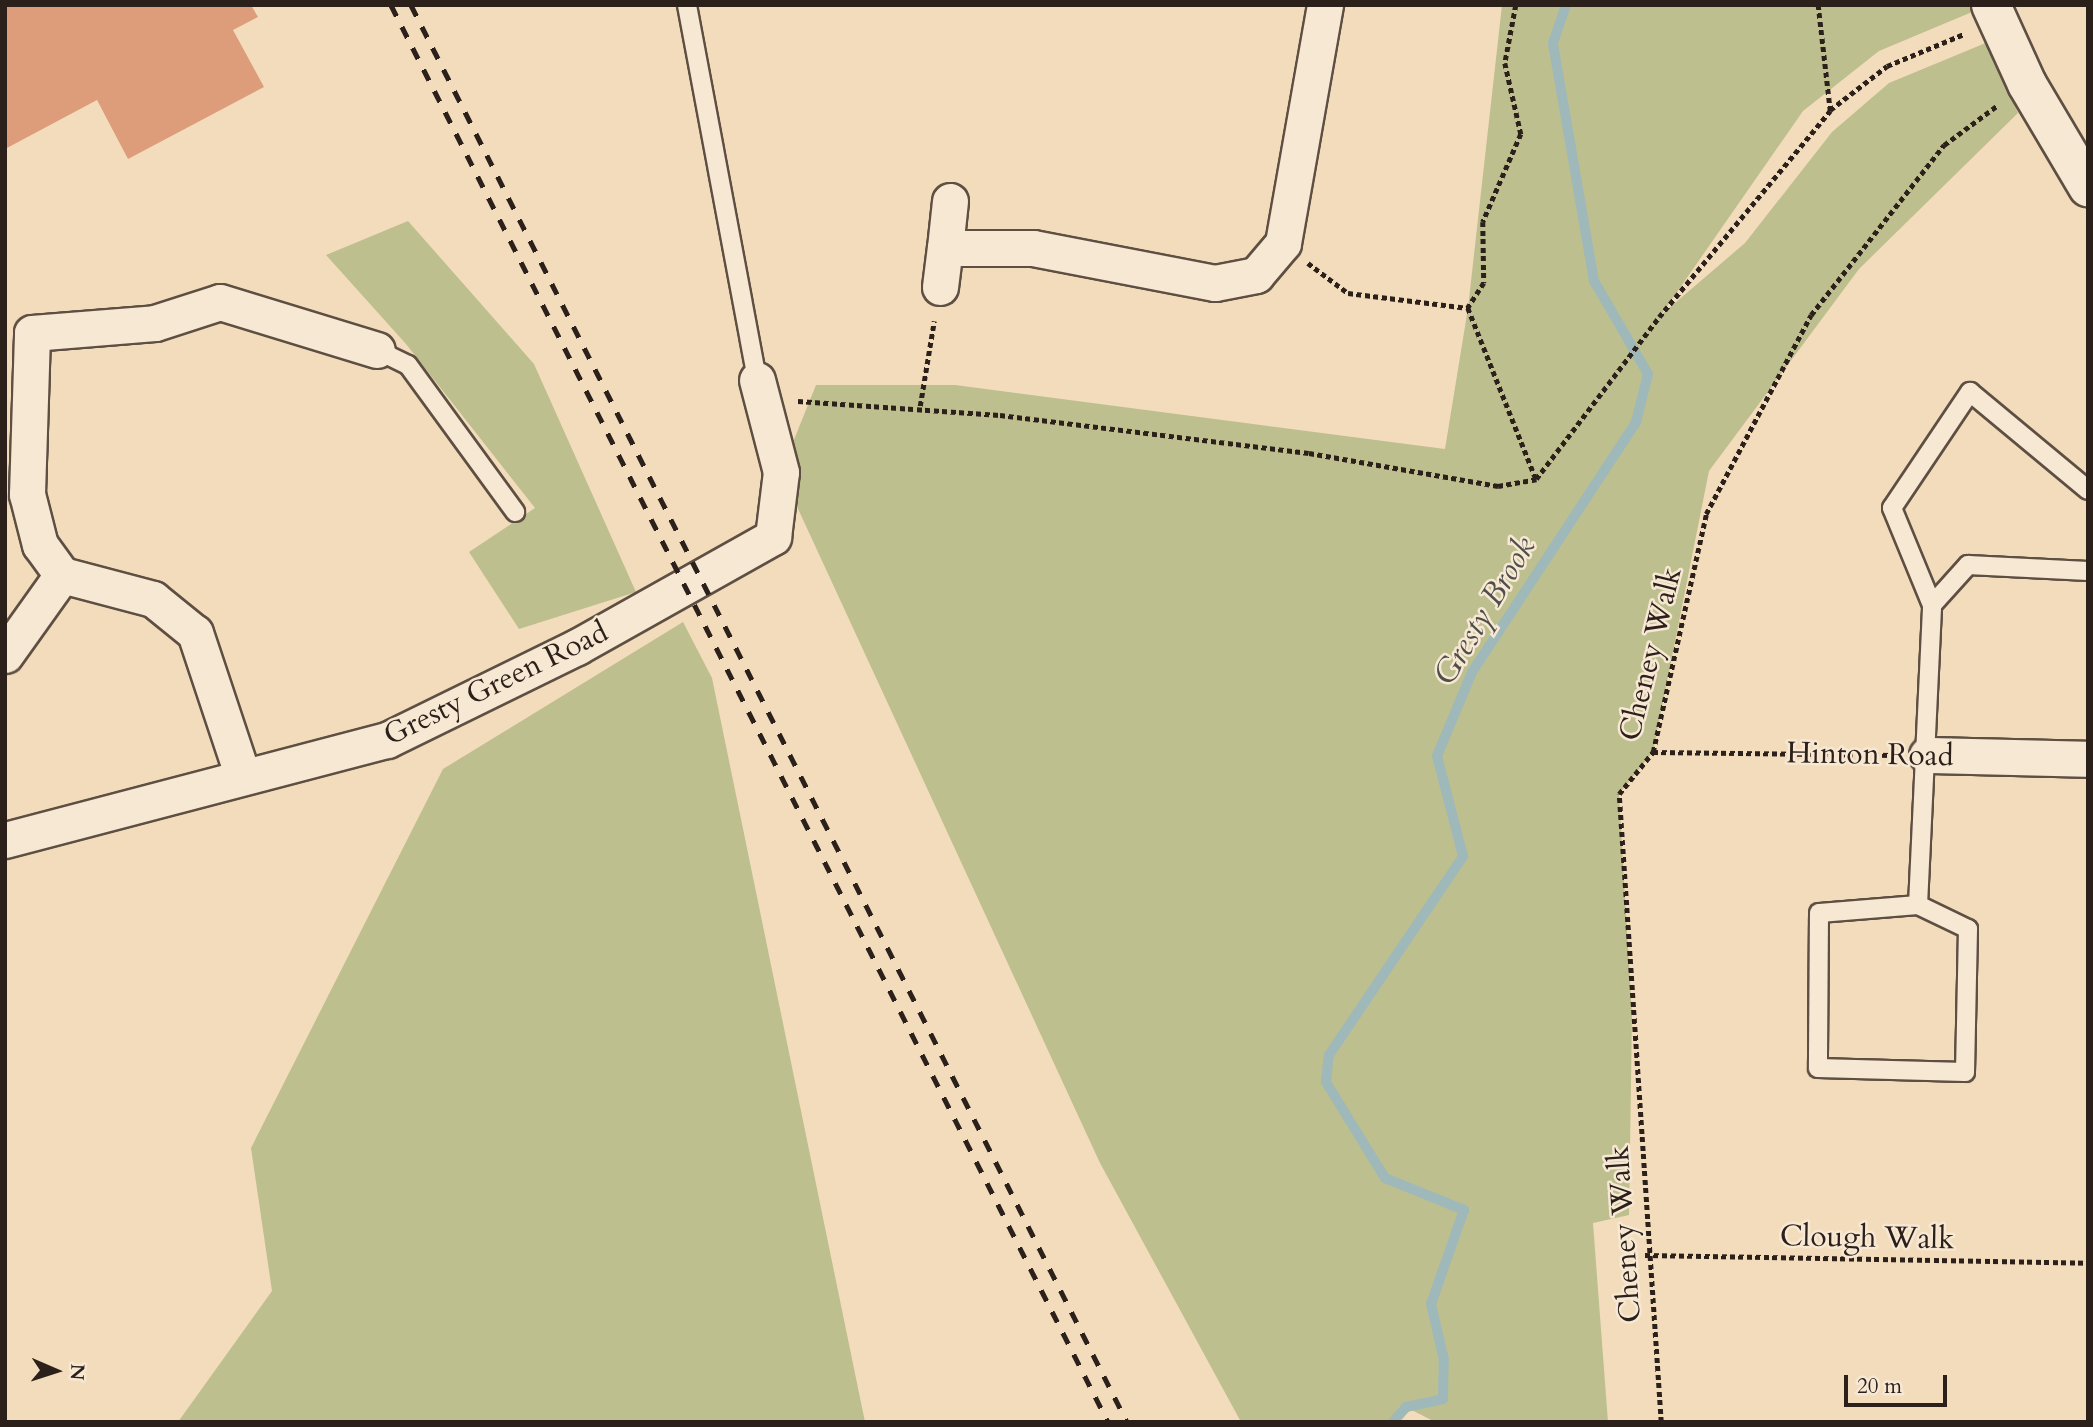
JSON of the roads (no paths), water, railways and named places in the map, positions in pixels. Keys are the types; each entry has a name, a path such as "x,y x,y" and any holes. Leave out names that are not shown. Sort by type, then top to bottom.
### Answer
{"street":[{"path":"945,248 1033,248 1229,283 1256,275 1283,243 1325,5"},
{"path":"1996,12 2027,84 2088,187"},
{"path":"940,287 950,201"},
{"path":"243,777 195,633 153,598 62,575 40,545 27,494 19,332 155,323 220,302 377,350"},
{"name":"Gresty Green Road","path":"5,840 387,740 577,648 773,537 781,471 759,389"},
{"path":"5,656 62,575"},
{"name":"Hinton Road","path":"1927,755 2088,759"}],"lane":[{"path":"687,5 759,389"},
{"path":"377,350 408,365 515,512"},
{"path":"1918,905 1932,605 1892,508 1970,392 2088,490"},
{"path":"1932,605 1968,565 2088,571"},
{"path":"1918,905 1968,929 1965,1072 1818,1068 1819,913 1918,905"}],"waterway":[{"name":"Gresty Brook","path":"1393,1422 1406,1407 1443,1399 1444,1360 1431,1304 1464,1210 1385,1178 1326,1082 1329,1055 1463,856 1437,756 1472,672 1636,422 1648,374 1594,281 1553,43 1566,5"}],"railway":[{"path":"391,5 1108,1422"},
{"path":"411,5 1127,1422"}]}
